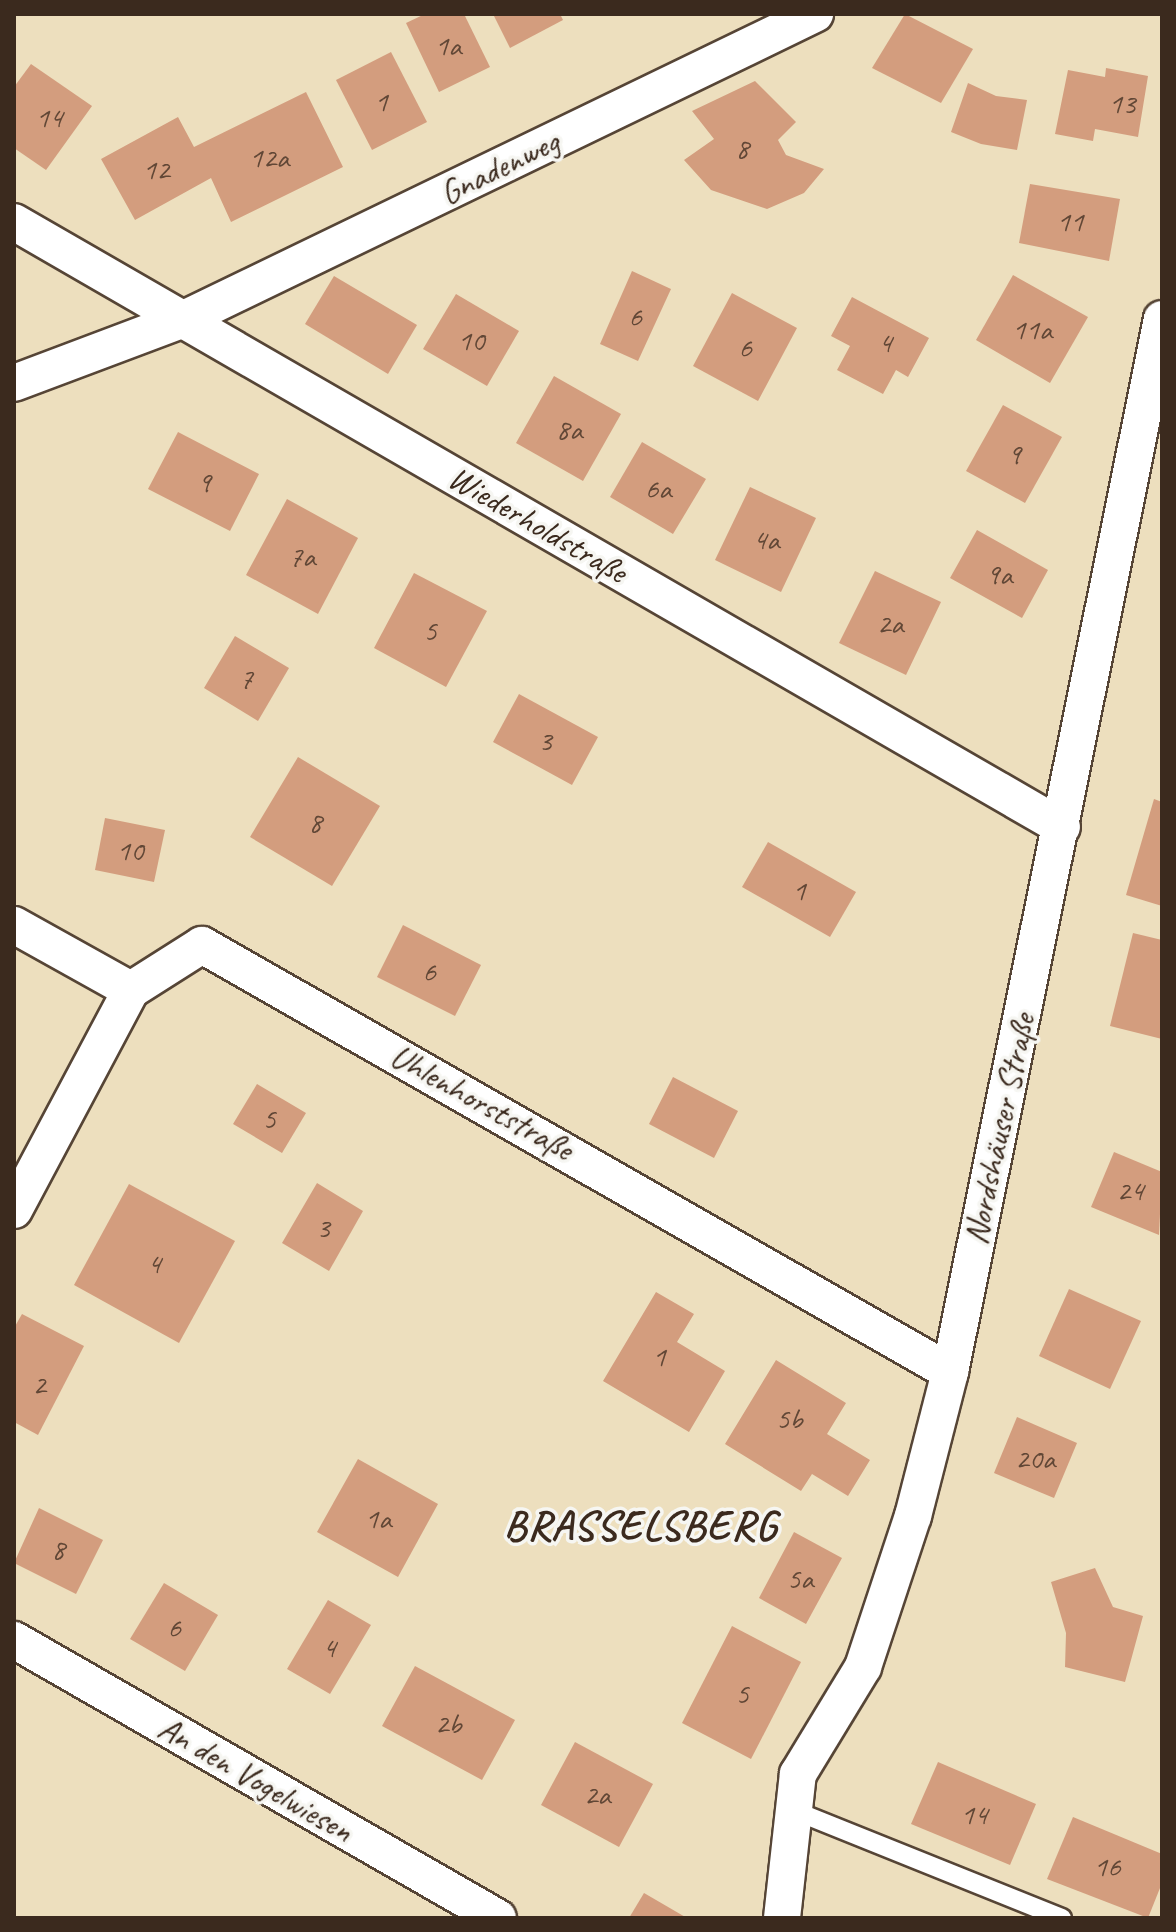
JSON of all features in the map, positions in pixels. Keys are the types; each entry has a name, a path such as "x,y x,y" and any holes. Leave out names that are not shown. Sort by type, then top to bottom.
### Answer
{"street":[{"name":"Gnadenweg","path":"184,319 815,14"},
{"name":"Wiederholdstraße","path":"14,222 1062,827"},
{"path":"14,383 184,319"},
{"name":"Nordshäuser Straße","path":"782,1918 798,1774 863,1667 913,1516 950,1372 1162,319"},
{"path":"14,925 131,990 14,1210"},
{"name":"Uhlenhorststraße","path":"131,990 202,945 950,1372"},
{"name":"An den Vogelwiesen","path":"14,1640 498,1918"}],"lane":[{"path":"793,1810 1062,1918"}],"building":[{"path":"425,14 464,14 490,67 439,92 406,23"},
{"path":"493,14 560,14 563,20 510,48"},
{"path":"905,14 973,49 941,103 872,68"},
{"path":"391,52 427,122 372,150 336,80"},
{"path":"31,64 92,106 46,170 14,148 14,87"},
{"path":"1106,68 1148,76 1138,137 1095,129 1093,141 1055,134 1068,70 1105,77"},
{"path":"755,81 796,122 778,140 786,155 824,169 804,193 767,209 711,190 684,160 714,139 692,111"},
{"path":"968,83 996,96 1027,100 1017,150 981,144 951,132"},
{"path":"306,92 343,167 231,222 211,178 135,220 101,159 178,117 194,147"},
{"path":"1030,184 1120,199 1109,261 1019,243"},
{"path":"632,271 671,289 638,361 600,344"},
{"path":"1013,275 1088,317 1050,383 976,340"},
{"path":"334,276 417,325 388,374 305,324"},
{"path":"732,293 797,328 758,401 693,366"},
{"path":"456,294 519,331 487,386 423,349"},
{"path":"852,297 929,338 908,377 896,370 883,394 837,370 850,346 831,336"},
{"path":"554,376 621,414 583,481 516,443"},
{"path":"1003,405 1062,437 1025,503 966,471"},
{"path":"178,432 259,474 230,531 148,489"},
{"path":"642,442 706,479 673,534 610,497"},
{"path":"750,487 816,518 781,592 715,560"},
{"path":"287,499 358,538 318,614 246,575"},
{"path":"977,530 1048,570 1022,618 950,578"},
{"path":"875,571 941,602 906,675 839,643"},
{"path":"414,573 487,611 446,687 374,648"},
{"path":"235,636 289,668 258,721 204,688"},
{"path":"519,694 598,737 572,785 493,742"},
{"path":"298,757 380,806 332,886 250,837"},
{"path":"1154,799 1162,802 1162,906 1126,895"},
{"path":"105,818 165,830 154,882 95,870"},
{"path":"768,842 856,892 830,937 742,887"},
{"path":"403,925 481,965 455,1016 377,977"},
{"path":"1133,933 1162,940 1162,1039 1110,1026"},
{"path":"673,1077 738,1111 714,1158 649,1124"},
{"path":"257,1084 306,1113 282,1153 233,1124"},
{"path":"1114,1152 1162,1172 1159,1235 1091,1207"},
{"path":"317,1183 363,1211 329,1271 282,1243"},
{"path":"129,1184 235,1241 179,1343 74,1285"},
{"path":"1069,1289 1141,1321 1110,1389 1039,1356"},
{"path":"656,1292 694,1314 677,1342 725,1371 689,1432 603,1381"},
{"path":"22,1314 84,1346 38,1435 14,1422 14,1328"},
{"path":"776,1360 846,1403 827,1434 870,1460 848,1496 812,1474 801,1491 725,1444"},
{"path":"1017,1417 1077,1443 1054,1498 994,1473"},
{"path":"358,1459 438,1504 398,1577 317,1532"},
{"path":"39,1508 103,1540 76,1594 14,1563"},
{"path":"794,1532 842,1558 806,1624 759,1598"},
{"path":"1095,1568 1113,1607 1143,1616 1125,1682 1065,1667 1066,1633 1051,1582"},
{"path":"164,1583 218,1615 185,1671 130,1639"},
{"path":"328,1600 371,1625 330,1694 287,1669"},
{"path":"732,1626 801,1662 751,1759 682,1723"},
{"path":"415,1666 515,1720 482,1780 382,1726"},
{"path":"575,1742 653,1784 619,1847 541,1805"},
{"path":"938,1762 1036,1804 1010,1865 911,1824"},
{"path":"1073,1817 1162,1854 1162,1883 1148,1918 1047,1879"},
{"path":"644,1893 687,1918 629,1918"}],"district":[{"name":"BRASSELSBERG","path":"641,1526"}]}
